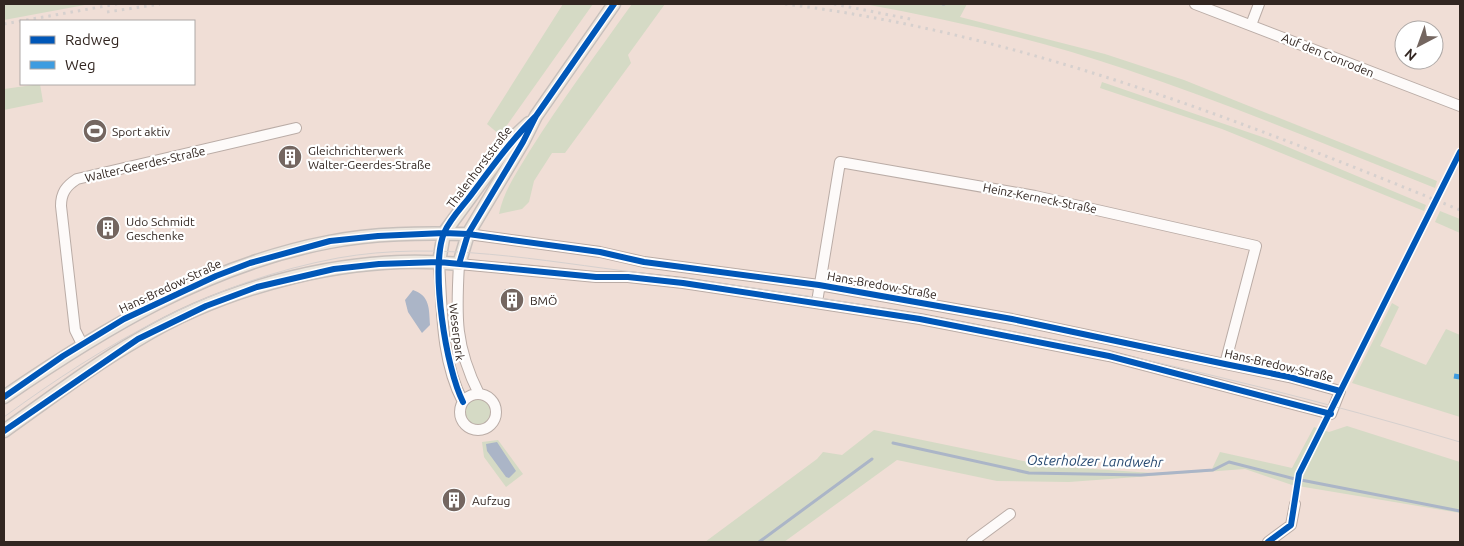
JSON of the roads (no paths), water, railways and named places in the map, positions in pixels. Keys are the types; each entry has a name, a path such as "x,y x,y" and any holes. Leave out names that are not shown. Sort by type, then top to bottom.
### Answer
{"main road":[{"name":"Thalenhorststraße","path":"459,264 468,234 523,142 536,116 614,4"},
{"name":"Thalenhorststraße","path":"444,234 515,136 536,116"},
{"path":"438,262 444,234"},
{"name":"Hans-Bredow-Straße","path":"4,397 82,344 124,319 184,289 259,261 330,241 378,236 468,234"},
{"name":"Hans-Bredow-Straße","path":"4,430 138,339 206,306 257,287 334,269 379,264 438,262 459,264"}],"street":[{"name":"Auf den Conroden","path":"1195,4 1460,106"},
{"path":"1251,25 1259,4"},
{"name":"Walter-Geerdes-Straße","path":"82,344 75,330 61,206 62,194 68,184 77,179 296,128"},
{"name":"Heinz-Kerneck-Straße","path":"817,302 840,162 1035,196 1256,246 1225,364"},
{"name":"Hans-Bredow-Straße","path":"459,264 596,278 628,277 817,302 920,319 1109,356 1331,414 1340,391 1289,376 1012,319 819,285 644,262 600,252 468,234"},
{"name":"Weserpark","path":"438,262 443,330 450,367 463,402 460,415 467,426 476,430 486,428 494,421 495,406 490,399 479,394 462,358 458,336 459,264"},
{"path":"463,402 470,396 479,394"},
{"path":"1268,542 1291,525 1296,504"},
{"path":"972,542 1010,514"}],"water":[{"path":"413,290 423,296 428,303 430,325 422,333 408,312 405,300"},
{"path":"497,442 516,471 509,478 506,477 487,451 486,444"}],"waterway":[{"name":"Osterholzer Landwehr","path":"893,443 1029,473 1141,475 1213,470 1229,462 1295,479"},
{"name":"Osterholzer Landwehr","path":"759,542 872,459"},
{"name":"Osterholzer Landwehr","path":"1301,480 1460,511"}],"tram line":[{"path":"4,417 81,364 121,340 162,318 204,299 247,282 292,268 338,258 413,251 490,254 528,258 849,302 952,320 1156,362 1359,413 1460,442"}],"railway":[{"path":"27,20 117,4"},
{"path":"107,12 160,4"},
{"path":"785,4 873,18 959,36 1044,58 1129,84 1213,113 1460,210"},
{"path":"834,4 915,20"},
{"path":"4,24 20,21"}],"place":[{"name":"Sport aktiv","path":"95,131"},
{"name":"Gleichrichterwerk Walter-Geerdes-Straße","path":"290,157"},
{"name":"Udo Schmidt Geschenke","path":"108,228"},
{"name":"BMÖ","path":"512,300"},
{"name":"Aufzug","path":"454,500"}]}
